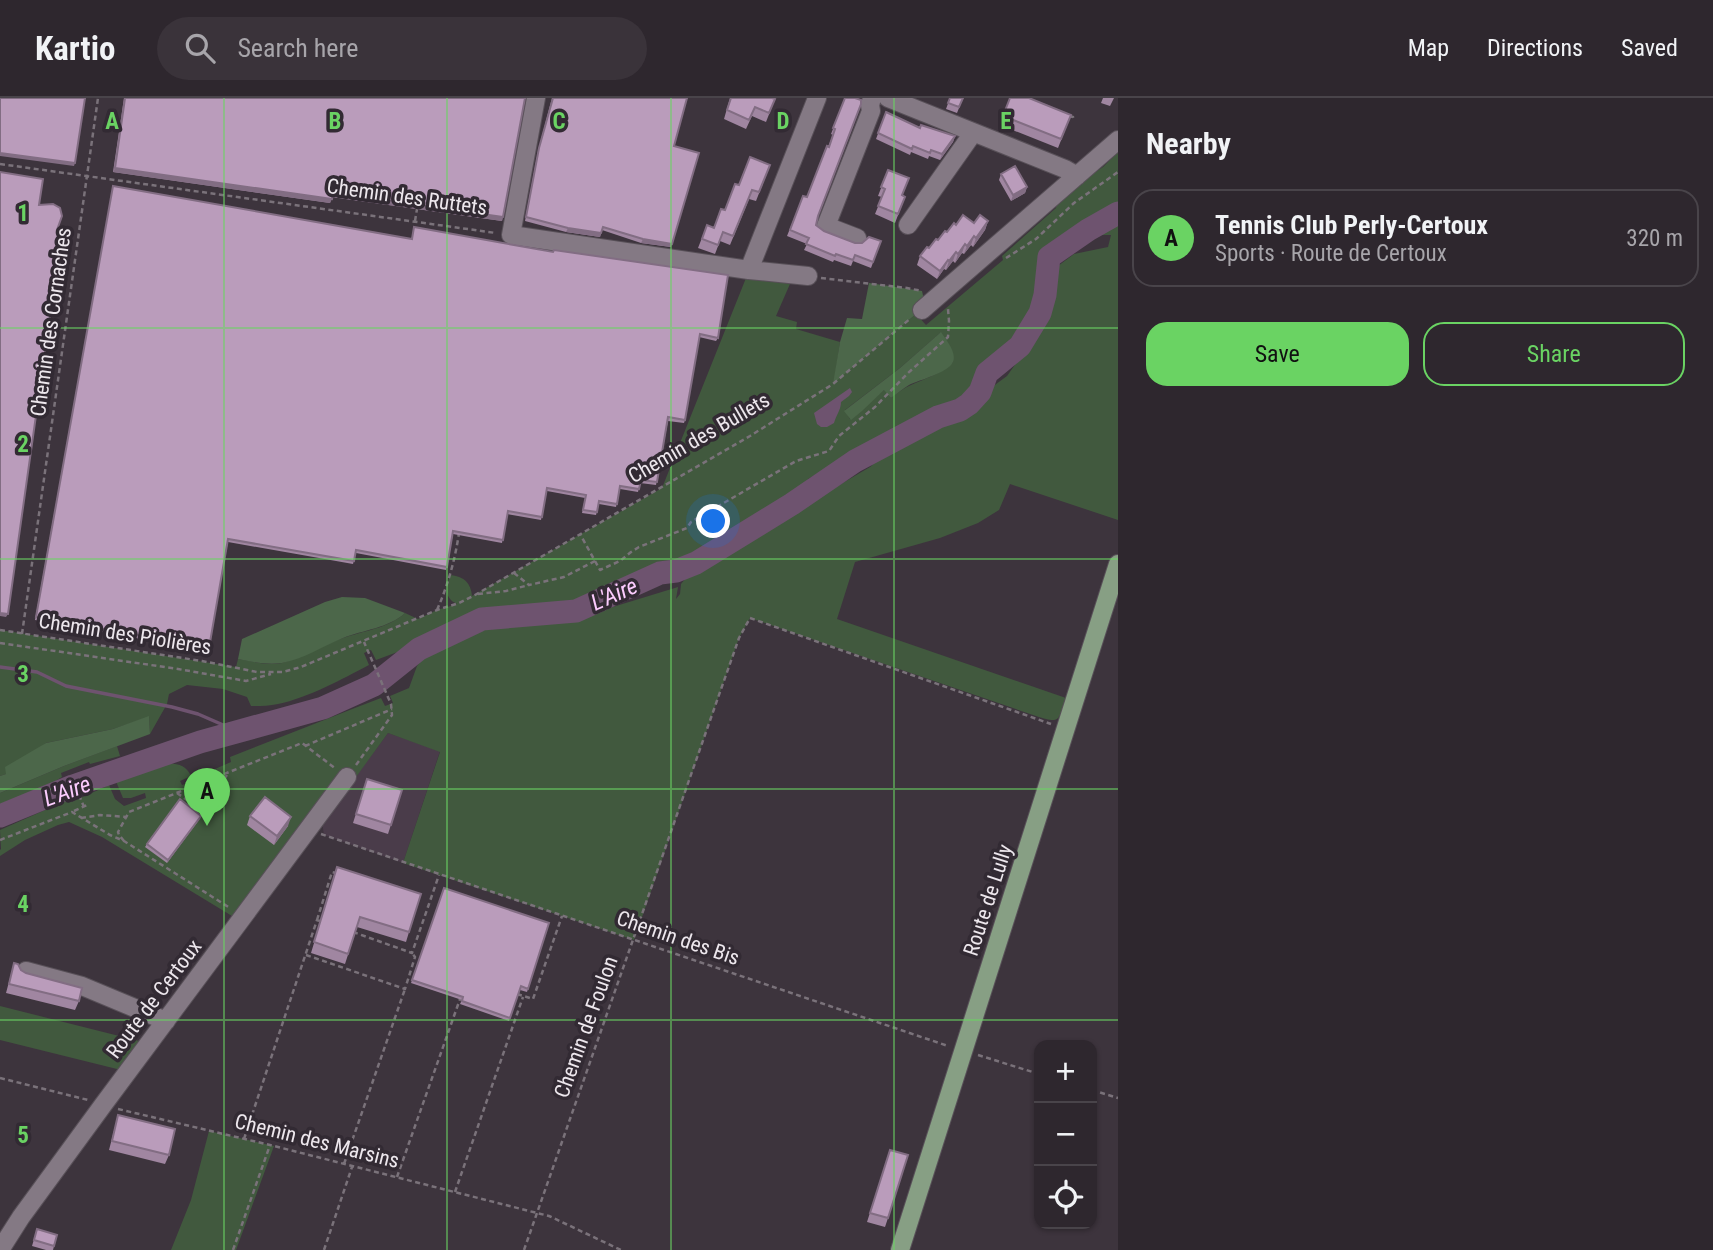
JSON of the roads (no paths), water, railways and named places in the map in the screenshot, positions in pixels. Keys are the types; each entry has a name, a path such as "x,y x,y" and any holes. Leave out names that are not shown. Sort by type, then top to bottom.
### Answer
{"main road":[{"name":"Route de Lully","path":"900,1250 1118,565"}],"street":[{"name":"Chemin des Ruttets","path":"536,98 511,235 749,270 808,276"},
{"path":"749,270 817,98"},
{"path":"857,238 826,226 871,111 872,98"},
{"path":"888,98 1077,176"},
{"path":"908,225 973,133"},
{"path":"922,310 943,301 1118,140"},
{"name":"Route de Certoux","path":"0,1250 103,1105 347,777"},
{"path":"26,971 82,986 166,1021"}],"waterway":[{"name":"L'Aire","path":"0,816 73,786 200,742 323,708 374,685 419,649 482,619 576,611 660,573 676,571 696,563 792,504 855,461 938,417 969,404 980,392 987,373 1020,346 1040,313 1049,257 1118,213"},
{"path":"0,667 37,672 66,686 198,714 237,731"}],"place":[{"name":"Tennis Club Perly-Certoux","path":"207,826"}]}
